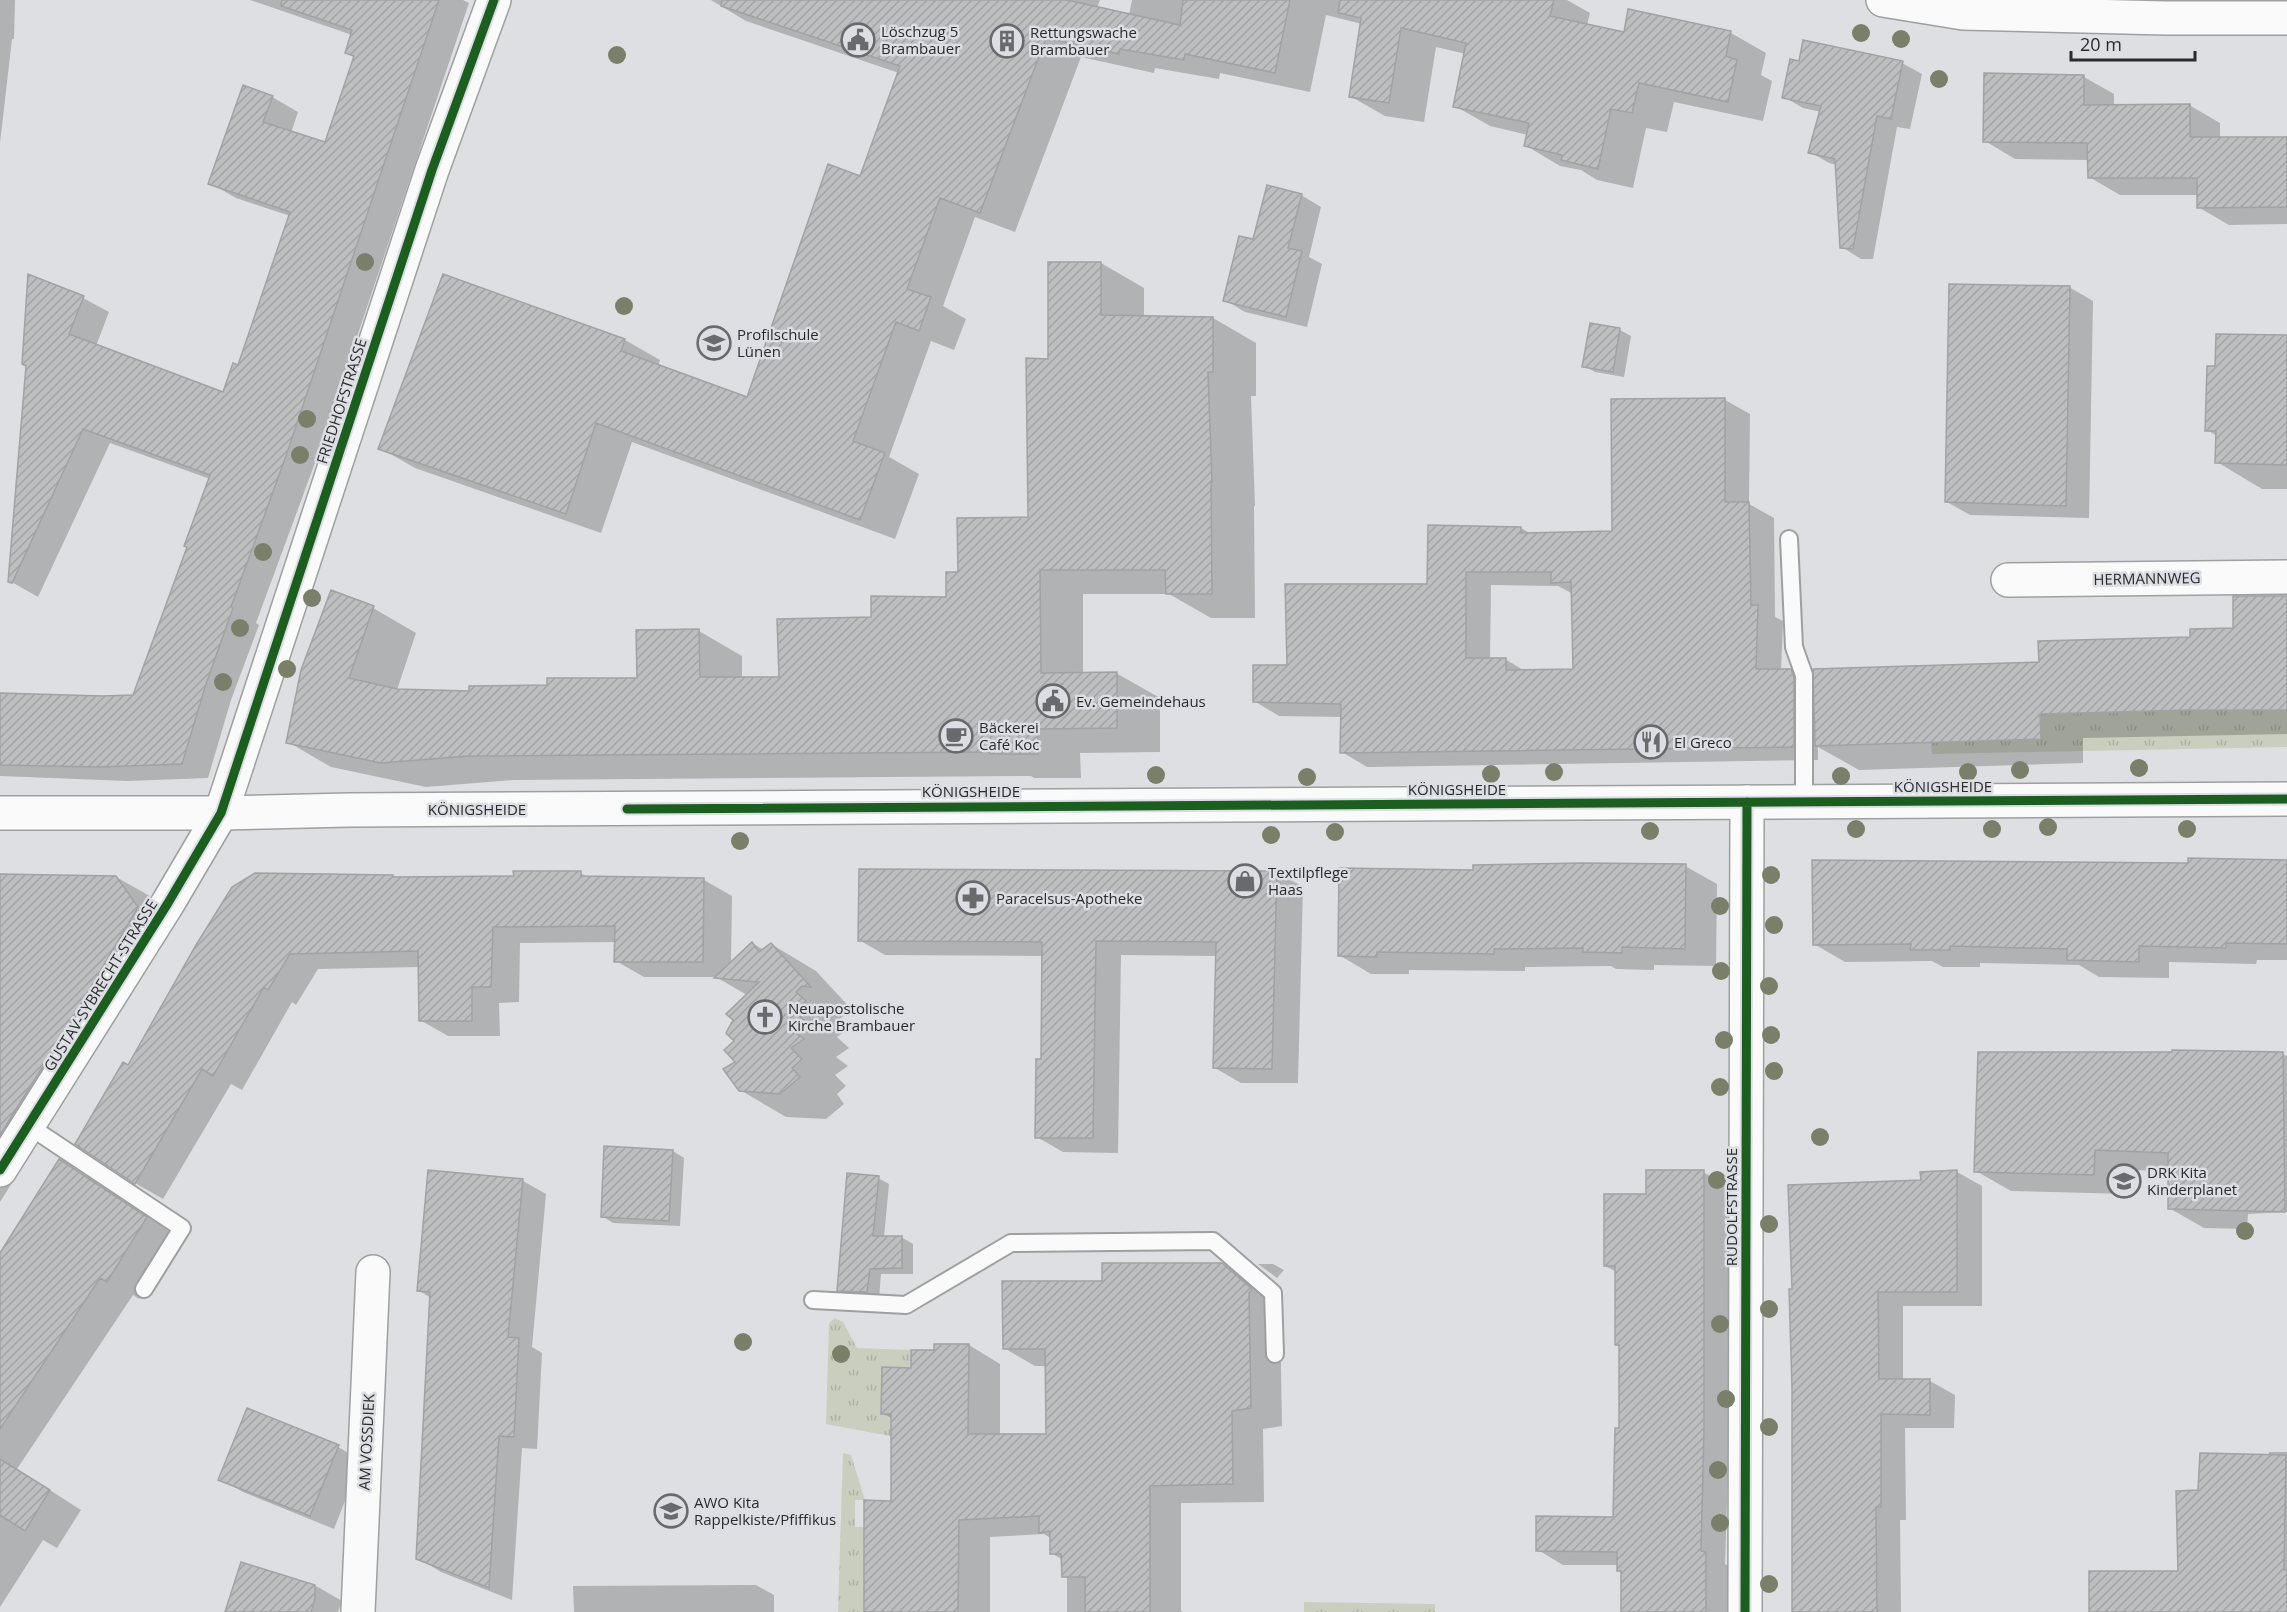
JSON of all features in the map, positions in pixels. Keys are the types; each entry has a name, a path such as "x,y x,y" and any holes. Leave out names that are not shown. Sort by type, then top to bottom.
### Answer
{"street":[{"name":"FRIEDHOFSTRASSE","path":"221,813 432,170 494,0"},
{"path":"1883,0 1963,13 2166,18 2287,18"},
{"name":"HERMANNWEG","path":"2008,580 2287,577"},
{"name":"KÖNIGSHEIDE","path":"0,813 2287,799"},
{"name":"RUDOLFSTRASSE","path":"1745,1612 1747,802"},
{"name":"GUSTAV-SYBRECHT-STRASSE","path":"0,1170 162,913 221,813"},
{"name":"AM VOSSDIEK","path":"358,1612 373,1272"}],"lane":[{"path":"1789,539 1794,647 1804,675 1804,802"},
{"path":"29,1126 182,1228 144,1288"},
{"path":"813,1300 906,1305 1011,1243 1213,1241 1273,1293 1275,1354"}],"green space":[{"path":"2287,710 2287,747 1932,754 1931,742 2041,739 2040,714"},
{"path":"835,1318 843,1322 857,1348 911,1350 911,1368 882,1367 881,1413 911,1414 911,1440 826,1424 829,1323"},
{"path":"843,1453 851,1455 865,1500 855,1500 855,1527 864,1527 864,1612 838,1612"},
{"path":"1304,1602 1435,1604 1435,1612 1304,1612"}],"building":[{"path":"282,0 439,0 286,456 231,607 233,608 206,684 182,764 99,767 0,765 0,693 133,695 187,547 184,546 210,475 83,429 12,583 8,582 26,366 22,364 28,274 84,296 69,334 223,392 233,363 238,365 290,212 208,184 243,85 273,96 263,122 325,142 354,56 345,53 352,30 281,6"},
{"path":"722,0 1067,0 1180,25 1183,0 1290,0 1275,73 1185,54 1184,60 1120,49 1119,54 1046,38 980,213 940,198 907,289 931,297 919,331 896,322 853,441 885,453 860,520 596,423 566,514 378,449 443,274 625,339 621,351 747,397 828,164 860,176 900,66 721,6"},
{"path":"1340,0 1554,0 1550,16 1624,32 1628,9 1731,31 1726,56 1737,60 1728,102 1639,83 1632,113 1611,109 1598,169 1561,160 1562,155 1524,146 1529,123 1453,107 1466,43 1401,28 1389,103 1349,97 1361,18 1338,13"},
{"path":"1803,40 1903,61 1891,119 1877,116 1853,249 1840,248 1835,159 1808,153 1821,106 1782,98 1790,59 1799,61"},
{"path":"1984,73 2084,75 2084,105 2190,104 2190,137 2287,137 2287,207 2197,208 2197,178 2088,178 2087,143 1983,142"},
{"path":"1267,185 1302,194 1288,248 1302,251 1286,317 1223,301 1239,236 1253,239"},
{"path":"1048,262 1101,262 1101,315 1213,317 1213,372 1208,372 1212,482 1212,594 1166,594 1165,570 1040,570 1041,673 1117,672 1117,728 1038,729 1038,754 990,754 990,752 469,756 381,763 286,743 301,670 331,590 374,606 349,678 397,689 469,691 469,686 547,685 547,678 637,678 636,630 699,629 700,677 779,677 777,619 871,617 871,596 946,597 946,572 958,572 957,518 1028,517 1026,358 1048,359"},
{"path":"1949,284 2070,286 2066,506 1945,502"},
{"path":"1590,323 1620,328 1613,372 1582,367"},
{"path":"2216,334 2287,335 2287,465 2215,463 2216,431 2205,431 2207,366 2215,366"},
{"path":"1725,398 1725,502 1749,502 1751,605 1758,605 1756,669 1791,669 1794,677 1794,747 1340,753 1341,704 1253,702 1253,665 1287,665 1285,584 1427,584 1428,525 1521,527 1521,533 1612,531 1611,399","holes":["1466,572 1551,572 1551,583 1571,582 1573,669 1506,670 1506,658 1466,658"]},
{"path":"2233,596 2287,596 2287,710 2040,714 2041,739 1815,746 1813,669 2039,662 2038,641 2190,637 2190,629 2233,628"},
{"path":"2188,858 2287,860 2287,944 2226,943 2226,948 2139,946 2139,962 2067,960 2067,949 1950,946 1950,950 1910,950 1911,944 1813,945 1812,860 2188,863"},
{"path":"1686,864 1685,949 1622,947 1622,953 1583,952 1583,948 1494,949 1494,954 1377,952 1377,957 1338,956 1339,868 1473,870 1473,865"},
{"path":"859,869 1277,871 1272,1069 1213,1068 1216,942 1096,941 1093,1138 1035,1138 1036,1059 1041,1059 1042,942 858,941"},
{"path":"513,871 581,871 581,876 704,878 703,962 614,962 615,926 493,927 491,987 472,987 472,1021 419,1021 418,951 290,954 268,990 264,987 213,1076 202,1069 135,1184 75,1144 123,1062 128,1065 196,945 232,887 255,873 393,875 393,877 514,876"},
{"path":"0,874 116,876 138,907 0,1135"},
{"name":"Neuapostolische Kirche Brambauer","path":"752,942 759,952 771,943 811,987 802,986 796,992 806,1001 793,1010 805,1021 792,1030 804,1039 791,1048 802,1059 792,1068 800,1077 780,1094 739,1091 723,1069 735,1062 724,1050 734,1041 726,1033 733,1020 726,1014 759,982 714,978"},
{"path":"2172,1050 2283,1052 2285,1212 2168,1209 2168,1153 2095,1150 2094,1175 1974,1172 1978,1052 2172,1052"},
{"path":"604,1146 673,1150 669,1221 601,1217"},
{"path":"59,1159 147,1217 107,1282 100,1278 0,1429 0,1253"},
{"path":"428,1170 523,1179 508,1337 519,1338 514,1437 499,1436 489,1588 416,1559 430,1292 417,1291"},
{"path":"1646,1170 1704,1170 1704,1430 1701,1551 1706,1552 1706,1612 1621,1612 1621,1571 1617,1571 1617,1552 1536,1551 1536,1516 1613,1517 1615,1428 1619,1428 1619,1345 1615,1345 1615,1266 1604,1266 1604,1194 1646,1194"},
{"path":"1957,1170 1957,1292 1878,1292 1879,1379 1930,1379 1930,1415 1881,1414 1881,1507 1876,1507 1877,1612 1792,1612 1792,1388 1789,1289 1792,1289 1788,1185 1921,1180 1920,1172"},
{"path":"847,1173 879,1176 873,1236 902,1236 902,1268 870,1269 867,1292 837,1291"},
{"path":"1102,1263 1222,1263 1252,1289 1249,1293 1251,1408 1232,1411 1233,1484 1150,1486 1150,1612 1085,1612 1085,1577 1062,1577 1061,1554 1050,1554 1050,1531 1039,1533 1039,1516 959,1520 958,1612 864,1612 864,1500 891,1501 891,1414 881,1414 882,1367 911,1368 911,1350 934,1350 934,1344 969,1344 968,1434 1046,1434 1045,1349 1003,1349 1002,1281 1102,1281"},
{"path":"247,1408 339,1445 310,1516 218,1480"},
{"path":"2200,1453 2286,1455 2284,1570 2287,1570 2287,1612 2089,1612 2089,1571 2178,1571 2176,1491 2198,1490"},
{"path":"0,1459 50,1490 25,1531 0,1515"},
{"path":"241,1562 315,1585 315,1599 311,1612 225,1612"}],"cycle path":[{"path":"0,1170 168,903 221,813 432,170 494,0"},
{"path":"627,809 2287,799"},
{"path":"1745,1612 1747,802"}],"place":[{"name":"Löschzug 5 Brambauer","path":"858,40"},
{"name":"Rettungswache Brambauer","path":"1007,41"},
{"name":"Profilschule Lünen","path":"714,343"},
{"name":"Ev. Gemeindehaus","path":"1053,701"},
{"name":"Bäckerei Café Koc","path":"956,736"},
{"name":"El Greco","path":"1651,742"},
{"name":"Textilpflege Haas","path":"1245,881"},
{"name":"Paracelsus-Apotheke","path":"973,898"},
{"name":"Neuapostolische Kirche Brambauer","path":"765,1017"},
{"name":"DRK Kita Kinderplanet","path":"2124,1181"},
{"name":"AWO Kita Rappelkiste/Pfiffikus","path":"671,1511"}]}
